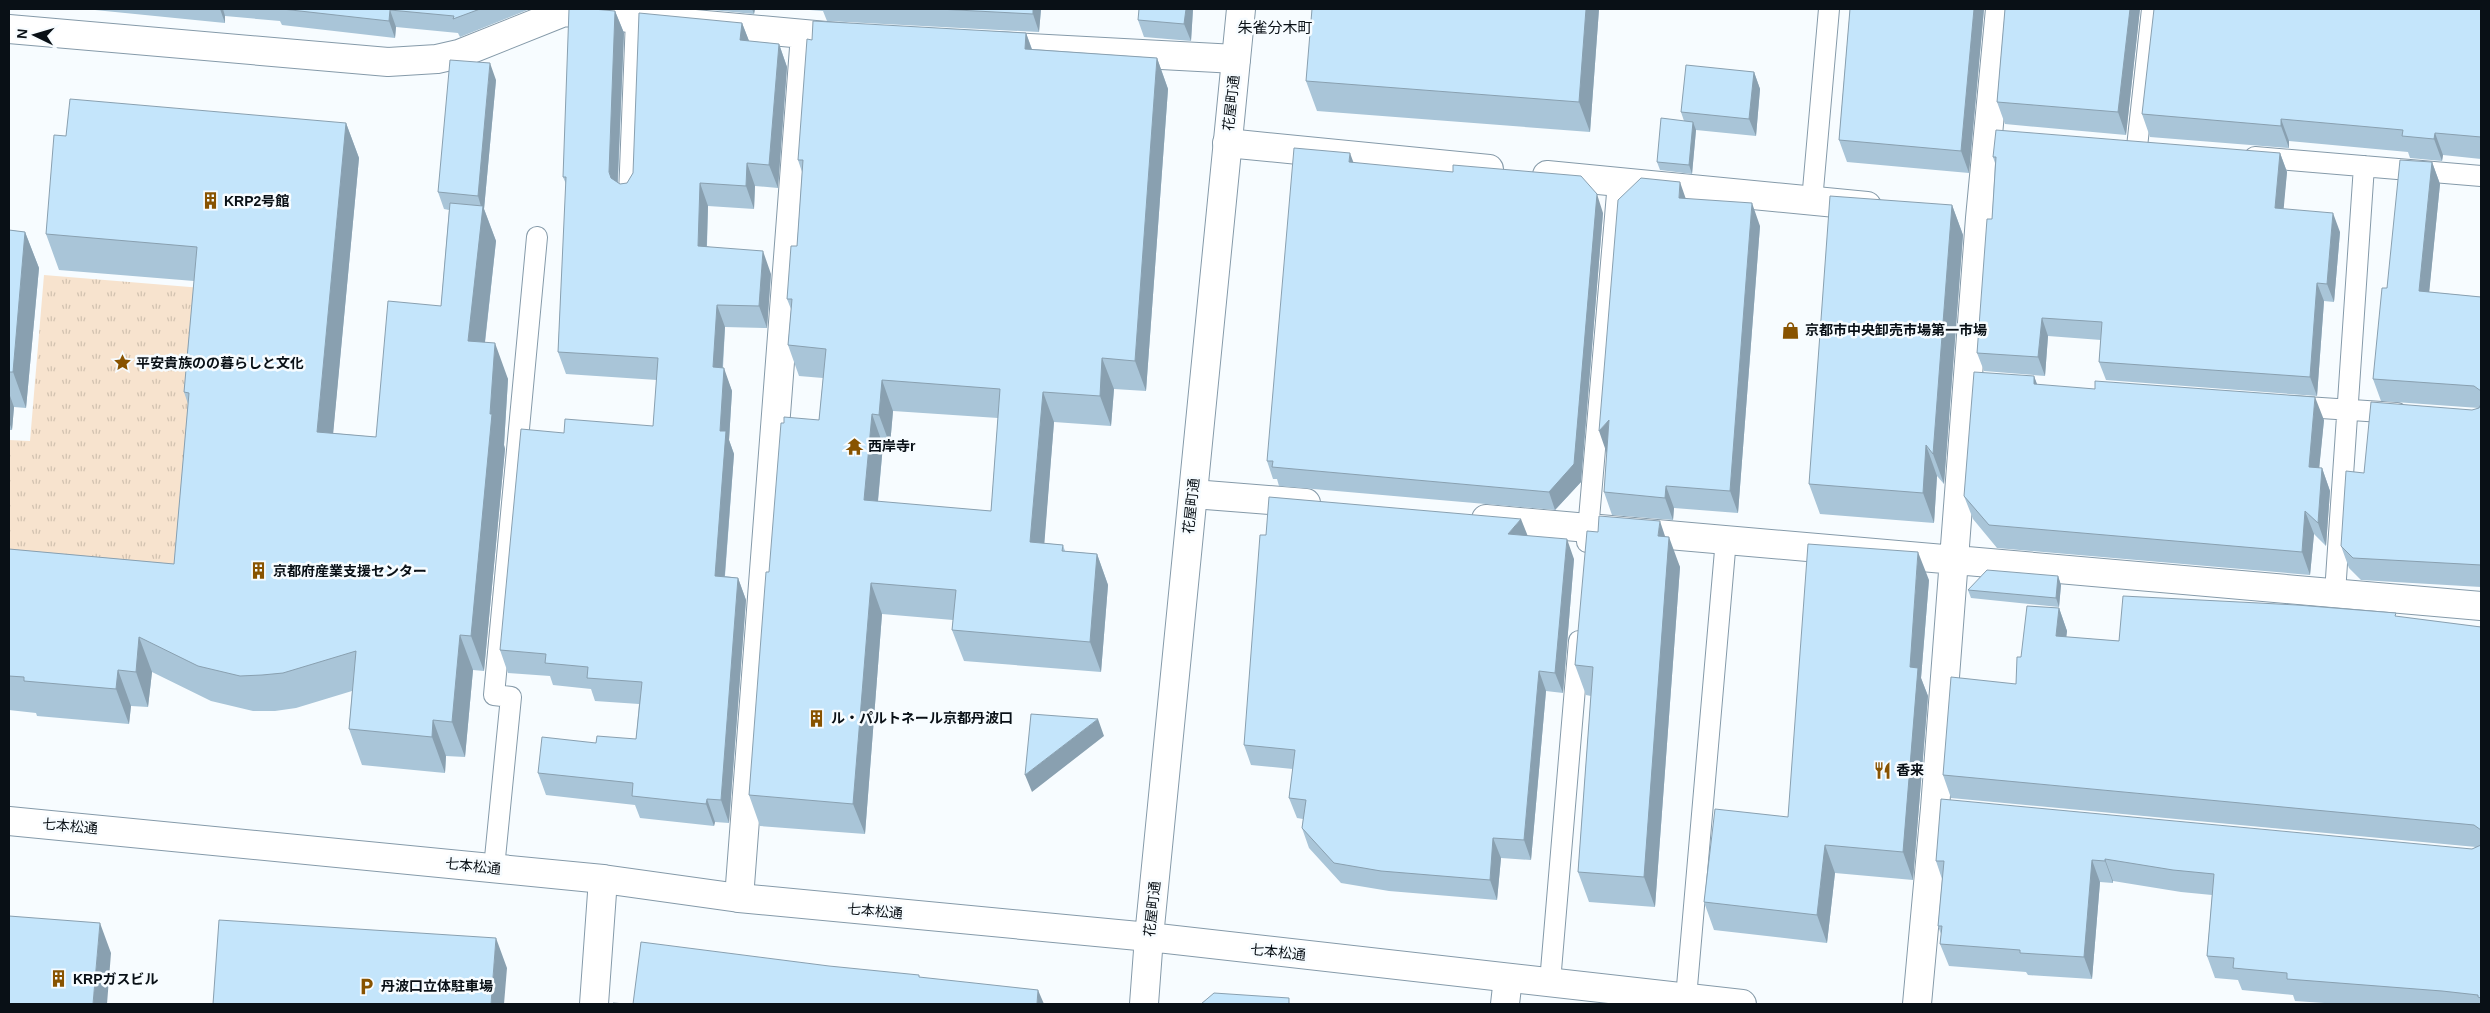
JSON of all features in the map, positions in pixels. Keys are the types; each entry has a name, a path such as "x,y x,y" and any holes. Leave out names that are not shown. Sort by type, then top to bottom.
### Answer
{"street":[{"name":"花屋町通","path":"1144,1004 1149,937 1241,9"},
{"path":"1917,1004 1945,809 1953,559 1977,383 1980,218 1999,136 2000,9"},
{"path":"26,23 365,61 409,62 459,54 564,10 636,19 805,35 874,39"},
{"path":"739,898 805,35"},
{"path":"972,44 1236,59"},
{"path":"1227,143 1891,209"},
{"path":"1950,215 1980,218"},
{"path":"1193,494 1334,506"},
{"path":"1461,517 2481,606"},
{"name":"七本松通","path":"9,821 603,879 739,898 1149,937 1742,1004"},
{"path":"594,1004 603,879"},
{"path":"1505,1004 1508,978"}],"lane":[{"path":"1812,201 1829,9"},
{"path":"2137,147 2152,9"},
{"path":"629,195 636,19"},
{"path":"2233,156 2481,176"},
{"path":"2335,593 2364,166"},
{"path":"1586,558 1618,182"},
{"path":"494,868 511,697 494,695 537,237"},
{"path":"2270,404 2414,415"},
{"path":"1686,998 1726,540"},
{"path":"1550,982 1580,627"}],"green space":[{"path":"44,275 202,288 176,584 9,570 9,440 30,441"}],"building":[{"path":"282,9 480,9 453,19 454,16 390,10 389,21"},
{"path":"569,9 615,11 609,172 611,178 620,184 627,183 633,173 639,13 742,23 740,40 779,44 769,165 747,163 746,186 700,183 698,246 763,251 759,306 717,305 713,367 724,368 720,431 726,431 715,576 738,578 721,800 707,799 706,804 632,796 633,783 538,773 542,737 596,743 597,736 636,739 642,682 587,678 588,667 545,663 546,654 500,650 521,429 564,433 565,419 653,426 658,358 558,352 566,177 563,177"},
{"path":"938,9 1033,9 1033,14"},
{"path":"1139,9 1186,9 1184,24 1138,20"},
{"path":"1312,9 1586,9 1579,102 1306,81"},
{"path":"1850,9 1974,9 1961,151 1839,140"},
{"path":"2005,9 2130,9 2118,112 1997,102"},
{"path":"2154,9 2481,9 2481,137 2435,133 2434,139 2402,136 2403,130 2281,119 2281,126 2142,114"},
{"path":"813,21 1026,33 1025,49 1157,58 1135,361 1102,358 1100,396 1043,392 1030,542 1063,545 1062,551 1097,554 1090,642 952,630 956,590 871,583 853,804 749,795 766,572 769,572 781,423 784,423 784,417 819,420 826,349 788,345 792,299 787,299 791,246 797,246 803,160 798,160 807,39 812,40","holes":["882,380 1000,389 991,511 864,500 872,414 879,415"]},
{"path":"450,60 490,63 478,196 438,192"},
{"path":"1686,65 1754,72 1749,119 1681,112"},
{"path":"70,99 346,123 317,432 376,437 388,301 441,306 450,203 483,206 468,341 495,343 490,414 492,414 471,636 460,635 452,722 433,720 432,737 349,729 356,651 283,673 240,676 198,666 139,637 136,672 118,670 116,689 24,681 24,677 9,676 9,549 174,564 189,393 184,392 197,247 46,234 54,135 66,136"},
{"path":"1661,118 1693,122 1689,165 1657,162"},
{"path":"1996,130 2280,153 2275,208 2333,213 2327,284 2317,283 2310,377 2099,362 2102,322 2042,318 2038,357 1977,353 1987,219 1992,219 1996,157 1993,157"},
{"path":"1294,148 1350,153 1349,162 1453,172 1453,165 1581,176 1597,194 1574,464 1549,492 1272,467 1273,461 1267,461"},
{"path":"2400,160 2432,162 2419,291 2481,297 2481,391 2474,386 2373,379 2382,288 2387,288"},
{"path":"1641,178 1680,182 1679,198 1752,203 1730,491 1666,486 1665,498 1604,492 1609,420 1599,431 1618,200"},
{"path":"1830,196 1952,205 1933,454 1926,445 1923,493 1809,484"},
{"path":"9,230 25,232 13,372 9,372"},
{"path":"1974,372 2034,376 2034,384 2095,389 2095,381 2315,397 2309,467 2322,468 2318,523 2305,511 2302,552 1989,525 1964,496"},
{"path":"2371,402 2472,410 2479,408 2481,404 2481,565 2353,558 2341,546 2346,471 2364,473"},
{"path":"1269,497 1521,519 1508,534 1567,539 1555,673 1539,671 1524,840 1493,838 1490,880 1381,871 1334,863 1302,828 1306,800 1289,798 1295,750 1244,745 1260,535 1266,535"},
{"path":"1599,516 1660,521 1658,536 1669,537 1644,877 1578,872 1593,667 1575,665 1587,531 1598,532"},
{"path":"1808,544 1918,552 1910,667 1918,668 1903,852 1825,845 1817,915 1704,902 1715,809 1788,817"},
{"path":"1987,570 2058,576 2056,598 1968,590"},
{"path":"2123,596 2297,605 2396,613 2395,616 2481,627 2481,830 2474,825 1943,775 1951,677 2016,684 2017,657 2021,657 2027,606 2059,608 2056,636 2119,641"},
{"path":"1031,714 1098,719 1025,775"},
{"path":"1941,799 2472,849 2481,845 2481,998 2478,995 2442,991 2287,979 2287,973 2233,968 2234,958 2207,956 2214,874 2173,870 2105,859 2105,861 2092,860 2084,957 2020,953 2020,950 1940,944 1942,926 1938,926 1944,861 1936,861"},
{"name":"KRPガスビル","path":"9,916 100,923 93,1004 9,1004"},
{"path":"219,920 496,938 491,1004 213,1004"},
{"path":"641,942 1038,990 1037,1004 633,1004"},
{"path":"1214,993 1289,998 1289,1004 1201,1004"}],"place":[{"name":"KRP2号館","path":"210,201"},
{"name":"京都市中央卸売市場第一市場","path":"1791,330"},
{"name":"平安貴族のの暮らしと文化","path":"122,363"},
{"name":"西岸寺r","path":"854,446"},
{"name":"京都府産業支援センター","path":"259,571"},
{"name":"ル・パルトネール京都丹波口","path":"817,718"},
{"name":"香来","path":"1882,770"},
{"name":"KRPガスビル","path":"59,979"},
{"name":"丹波口立体駐車場","path":"367,986"}],"district":[{"name":"朱雀分木町","path":"1275,27"}]}
